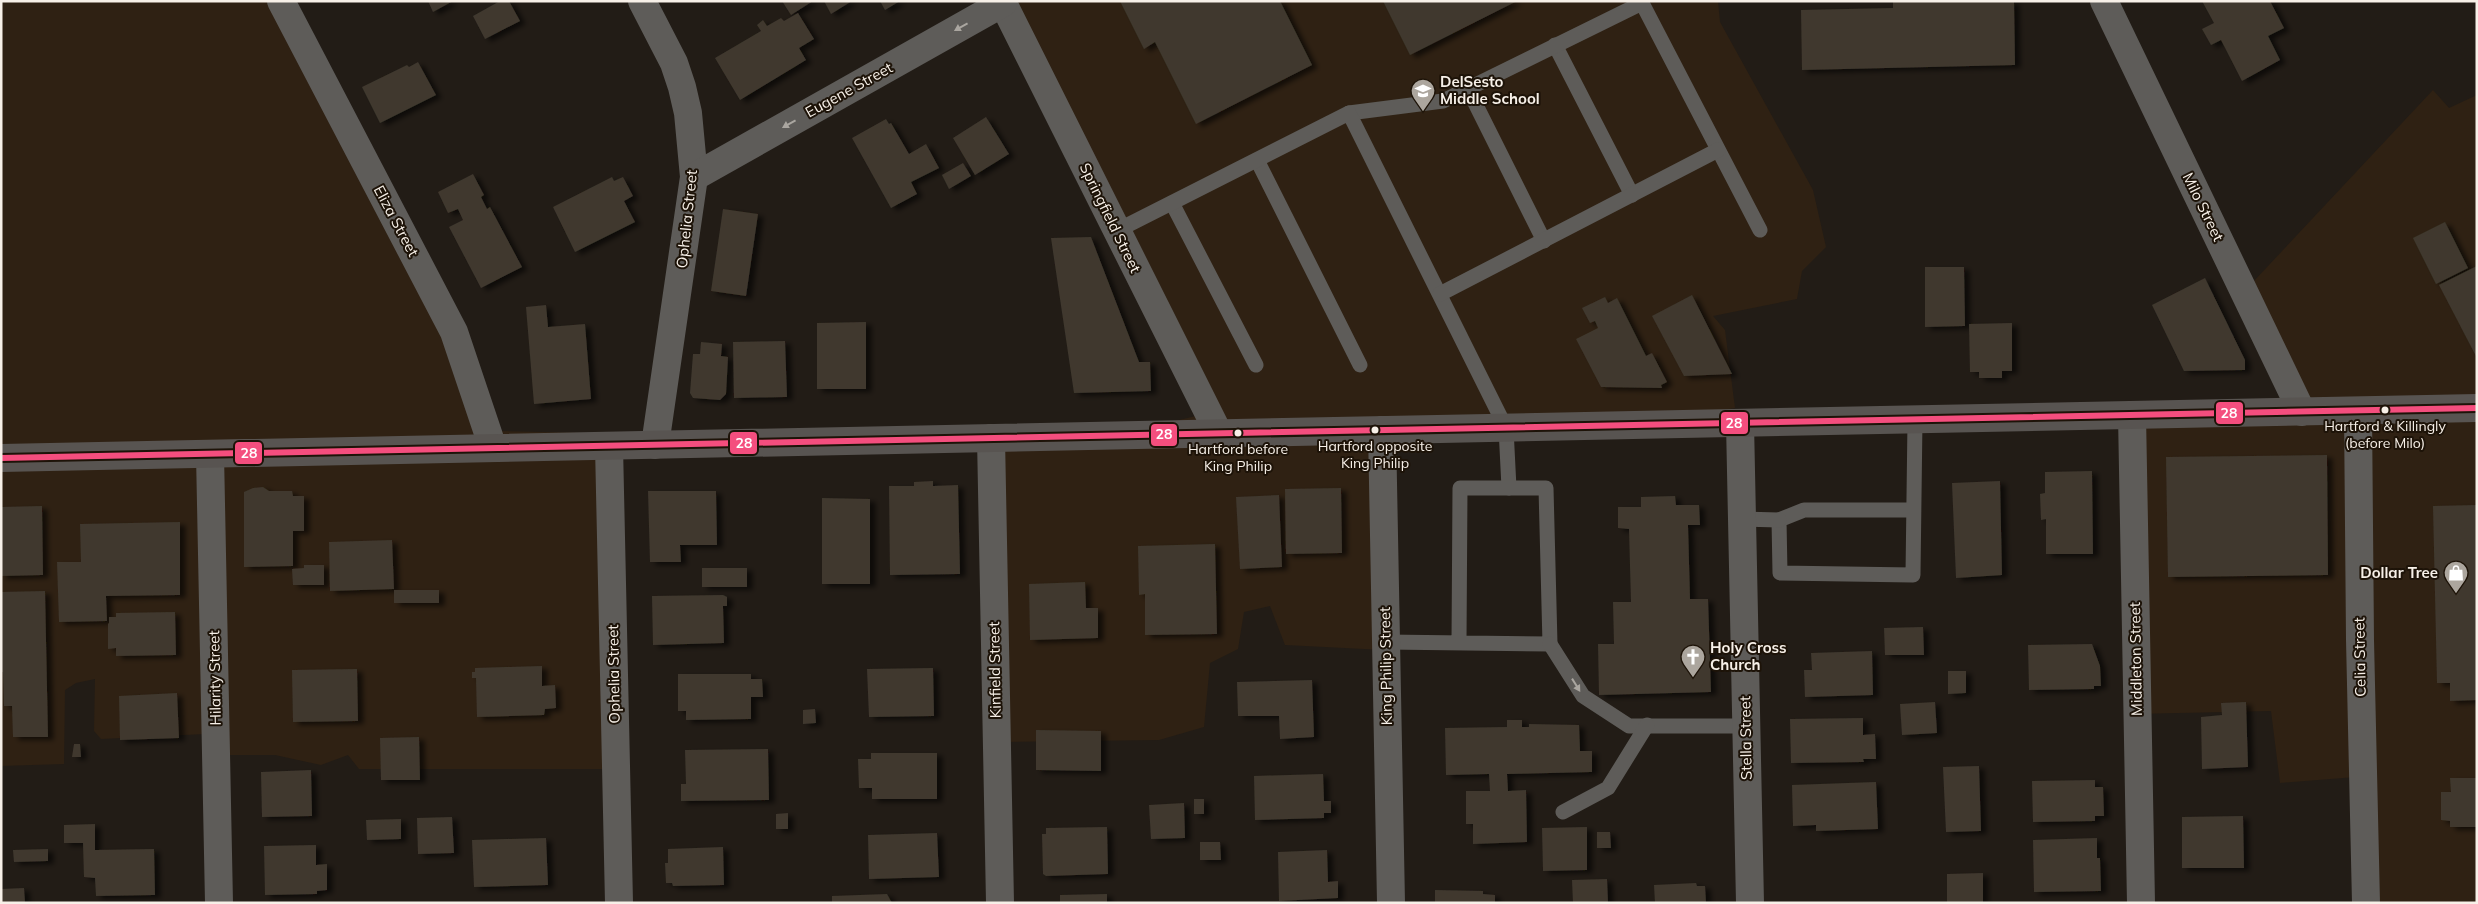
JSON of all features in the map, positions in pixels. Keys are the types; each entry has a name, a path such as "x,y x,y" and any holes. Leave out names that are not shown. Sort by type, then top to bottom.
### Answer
{"main road":[{"path":"1,458 2477,408"}],"street":[{"name":"Eliza Street","path":"281,1 454,332 492,448"},
{"name":"Ophelia Street","path":"642,1 674,63 682,87 688,113 694,177 655,445"},
{"name":"Milo Street","path":"2104,1 2302,412"},
{"name":"Eugene Street","path":"694,177 1003,2"},
{"name":"Springfield Street","path":"1003,2 1219,434"},
{"name":"Celia Street","path":"2358,411 2360,640 2366,903"},
{"name":"Middleton Street","path":"2132,415 2141,903"},
{"name":"Stella Street","path":"1740,423 1750,903"},
{"name":"King Philip Street","path":"1382,430 1391,903"},
{"name":"Kinfield Street","path":"990,438 1000,903"},
{"name":"Ophelia Street","path":"609,446 619,903"},
{"name":"Hilarity Street","path":"210,454 219,903"}],"lane":[{"path":"1116,231 1349,113 1443,101 1642,2 1760,230"},
{"path":"1556,45 1632,195"},
{"path":"1468,89 1544,241"},
{"path":"1349,113 1506,428 1509,488"},
{"path":"1440,294 1718,150"},
{"path":"1257,160 1360,364"},
{"path":"1172,203 1256,365"},
{"path":"1779,520 1780,573 1913,576 1915,420"},
{"path":"1459,642 1460,488 1546,488 1550,644 1583,696 1629,726 1746,726"},
{"path":"1742,519 1779,520 1804,510 1913,510"},
{"path":"1386,642 1550,644"},
{"path":"1563,812 1608,788 1646,726"}],"shaded area":[{"path":"1,1 280,1 492,431 590,433 598,443 605,769 359,769 348,755 321,765 275,755 217,755 205,734 101,739 94,731 95,679 76,683 65,690 64,764 1,766"},
{"path":"999,1 1718,1 1720,22 1813,190 1826,247 1802,271 1797,299 1713,316 1725,330 1735,408 1724,410 1384,418 1384,650 1285,645 1270,606 1244,612 1238,649 1210,663 1204,727 1159,740 1006,742 998,426 1175,421 1204,414"},
{"path":"2433,90 2449,108 2477,95 2477,903 2380,903 2377,898 2356,777 2280,783 2271,711 2133,714 2128,404 2298,401 2248,284 2254,281"}],"building":[{"path":"428,1 453,1 433,12"},
{"path":"500,1 509,1 520,21 485,39 473,16"},
{"path":"782,1 813,1 791,15"},
{"path":"824,1 852,1 831,14"},
{"path":"880,1 900,1 885,10"},
{"path":"1120,1 1280,1 1312,65 1196,124 1155,42 1144,49"},
{"name":"DelSesto Middle School","path":"1383,1 1517,1 1410,55"},
{"path":"1893,1 2014,1 2015,65 1802,70 1801,10 1893,8"},
{"path":"2202,1 2270,1 2284,28 2268,36 2280,60 2242,81 2221,40 2211,45 2202,29 2214,23"},
{"path":"798,13 814,39 799,48 806,60 740,100 715,58 761,31 757,25 763,20 767,26 781,18 784,21"},
{"path":"418,62 436,95 380,123 362,87 407,65 409,67"},
{"path":"986,117 1009,154 975,175 953,138"},
{"path":"886,119 889,124 891,123 909,154 926,144 939,168 911,182 917,194 891,208 852,138"},
{"path":"963,163 971,176 949,189 942,175"},
{"path":"473,174 484,195 481,197 487,209 490,207 522,267 481,288 449,227 463,220 458,209 448,213 438,192"},
{"path":"612,177 614,181 623,177 633,196 624,201 635,222 575,252 553,207"},
{"path":"723,209 758,214 746,296 711,291"},
{"path":"2445,222 2468,268 2436,284 2413,238"},
{"path":"1091,237 1139,362 1150,362 1151,391 1074,393 1051,238"},
{"path":"2477,266 2477,358 2439,285"},
{"path":"1925,267 1964,267 1965,326 1925,327"},
{"path":"2205,278 2245,360 2245,370 2184,371 2152,305"},
{"path":"1692,295 1732,374 1684,376 1652,316"},
{"path":"1605,297 1608,303 1617,298 1646,356 1652,353 1667,382 1661,385 1662,388 1601,387 1576,339 1598,328 1595,321 1590,323 1582,308"},
{"path":"546,305 548,327 585,324 591,399 534,404 526,307"},
{"path":"866,322 866,389 817,389 817,323"},
{"path":"2012,323 2012,371 2002,371 2002,378 1979,378 1979,372 1970,372 1969,324"},
{"path":"785,341 787,397 734,398 733,342"},
{"path":"701,342 722,344 721,356 728,357 726,394 720,400 693,398 690,393 693,354 700,354"},
{"path":"2327,455 2328,575 2168,577 2166,457"},
{"path":"2092,471 2093,554 2046,554 2046,519 2041,520 2040,494 2045,493 2045,472"},
{"path":"933,481 933,486 958,485 960,574 890,575 889,486 914,486 914,482"},
{"path":"2000,481 2002,575 1956,578 1952,483"},
{"path":"263,487 269,491 292,491 293,496 304,496 304,531 293,531 293,566 244,567 244,492 253,488"},
{"path":"1341,488 1342,553 1286,554 1285,489"},
{"path":"648,491 716,491 717,545 680,545 681,562 650,562"},
{"path":"1279,495 1282,567 1240,569 1236,497"},
{"path":"1675,496 1676,505 1699,505 1700,525 1688,525 1690,599 1708,599 1711,692 1599,695 1598,644 1614,644 1613,602 1631,602 1629,529 1618,528 1618,507 1641,507 1641,497"},
{"path":"822,498 870,499 870,584 822,584"},
{"name":"Dollar Tree","path":"2477,505 2477,700 2450,701 2450,683 2437,683 2433,506"},
{"path":"42,506 43,575 1,576 1,507"},
{"path":"180,522 180,595 106,596 107,621 59,622 57,562 81,562 80,524"},
{"path":"392,540 394,589 330,591 329,542"},
{"path":"1215,544 1217,634 1145,635 1145,594 1139,595 1138,546"},
{"path":"304,565 324,565 324,585 293,585 292,569 304,568"},
{"path":"702,568 747,568 747,587 702,587"},
{"path":"1085,582 1086,608 1098,608 1098,638 1030,640 1029,584"},
{"path":"394,590 439,590 439,603 394,603"},
{"path":"45,591 48,737 13,737 12,706 4,706 3,672 1,672 1,592"},
{"path":"723,595 727,597 727,606 723,606 724,643 653,645 652,596"},
{"path":"175,612 176,655 116,656 116,648 108,649 109,617 116,617 116,613"},
{"path":"1923,627 1924,655 1885,655 1884,628"},
{"path":"2092,644 2100,666 2101,686 2094,686 2094,689 2029,690 2028,645"},
{"path":"1872,651 1873,695 1805,697 1804,670 1812,670 1811,653"},
{"path":"542,666 542,686 555,685 556,708 545,709 544,715 477,717 476,678 472,678 472,672 475,672 475,668"},
{"path":"933,668 934,716 869,717 867,669"},
{"path":"357,669 358,721 293,722 292,670"},
{"path":"1948,671 1966,671 1966,693 1948,694"},
{"path":"678,674 751,674 751,679 762,679 763,697 751,697 751,719 686,720 686,711 678,711"},
{"path":"1312,680 1314,737 1280,739 1279,716 1238,716 1237,682"},
{"path":"177,693 179,738 120,740 119,696"},
{"path":"1935,702 1937,733 1902,735 1900,704"},
{"path":"2246,702 2248,767 2202,769 2201,717 2222,715 2221,703"},
{"path":"815,709 816,723 803,724 803,710"},
{"path":"1863,718 1863,735 1875,734 1876,759 1863,759 1864,762 1791,763 1790,719"},
{"path":"1507,720 1522,720 1522,727 1529,727 1529,724 1579,725 1580,751 1592,751 1592,772 1507,774 1508,791 1526,790 1527,842 1473,844 1473,824 1466,824 1466,791 1490,791 1489,774 1446,775 1445,728 1507,727"},
{"path":"1036,730 1101,731 1101,771 1036,770"},
{"path":"419,737 420,780 381,780 380,738"},
{"path":"74,744 80,744 81,757 72,757"},
{"path":"768,749 769,800 681,801 681,784 686,784 685,750"},
{"path":"871,753 937,753 937,799 872,799 872,788 859,788 858,759 871,759"},
{"path":"1979,766 1981,831 1946,832 1943,767"},
{"path":"311,770 312,816 262,817 261,772"},
{"path":"1323,774 1324,801 1331,801 1331,813 1324,813 1324,818 1255,820 1254,776"},
{"path":"2450,778 2477,778 2477,827 2450,827 2450,821 2441,820 2441,792 2451,792"},
{"path":"2095,780 2095,787 2103,787 2104,816 2095,816 2095,821 2033,822 2032,781"},
{"path":"1876,782 1878,829 1816,831 1816,825 1793,826 1792,785"},
{"path":"1194,799 1204,799 1204,814 1194,814"},
{"path":"1184,803 1185,838 1151,839 1149,805"},
{"path":"788,813 788,829 776,829 776,814"},
{"path":"2243,816 2244,868 2182,868 2182,817"},
{"path":"452,817 454,853 418,854 417,818"},
{"path":"401,819 401,839 367,840 366,820"},
{"path":"95,824 95,850 154,849 155,895 96,896 95,878 84,877 83,843 64,843 64,825"},
{"path":"1107,827 1108,874 1046,876 1043,874 1042,834 1046,834 1046,828"},
{"path":"1587,827 1587,870 1543,871 1542,828"},
{"path":"1597,832 1610,832 1611,848 1597,848"},
{"path":"937,833 939,877 869,879 868,835"},
{"path":"546,838 548,885 474,887 472,840"},
{"path":"2097,838 2097,858 2100,858 2101,891 2034,892 2033,840"},
{"path":"1200,842 1220,842 1221,860 1200,860"},
{"path":"316,845 316,865 327,864 327,890 317,891 317,894 265,895 264,846"},
{"path":"723,847 724,885 673,886 672,883 666,883 665,863 668,863 668,849"},
{"path":"48,849 48,861 14,862 13,850"},
{"path":"1327,850 1328,882 1338,881 1338,898 1279,901 1278,852"},
{"path":"1983,873 1983,903 1947,903 1947,874"},
{"path":"1607,879 1608,903 1573,903 1572,880"},
{"path":"1696,883 1697,886 1705,886 1706,903 1655,903 1654,885"},
{"path":"24,888 25,903 1,903 1,889"},
{"path":"1435,890 1483,891 1483,894 1495,895 1495,903 1435,903"},
{"path":"887,894 892,903 832,903 832,896"},
{"path":"1107,894 1107,903 1060,903 1060,895"}],"transit line":[{"name":"28","path":"1,458 2477,408"}],"place":[{"name":"DelSesto Middle School","path":"1423,112"},
{"name":"Hartford & Killingly (before Milo)","path":"2385,410"},
{"name":"Hartford opposite King Philip","path":"1375,430"},
{"name":"Hartford before King Philip","path":"1238,433"},
{"name":"Dollar Tree","path":"2456,594"},
{"name":"Holy Cross Church","path":"1693,678"}]}
